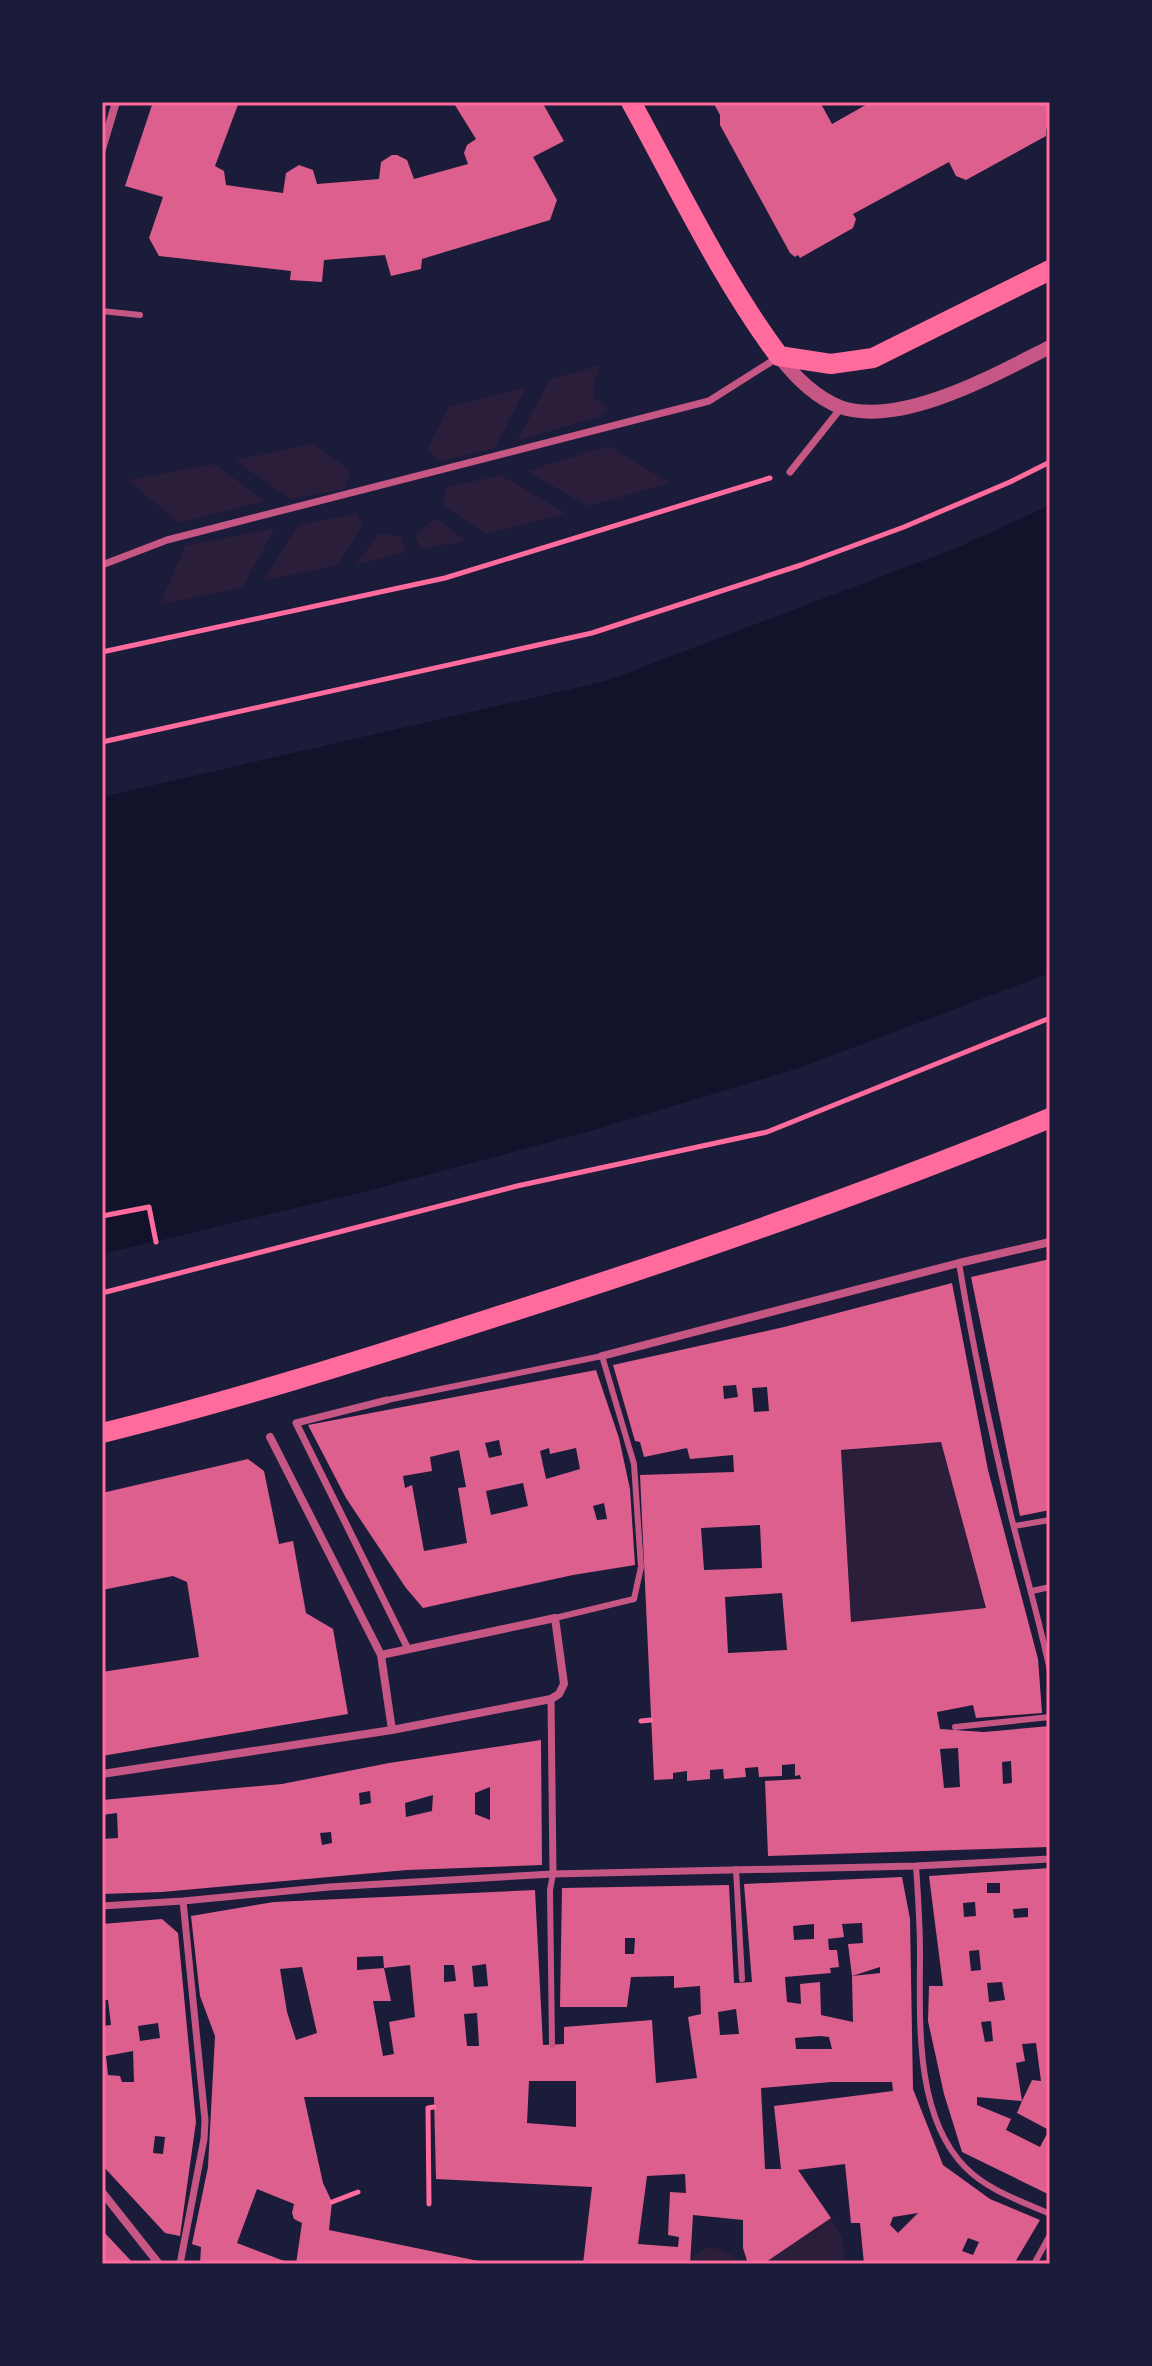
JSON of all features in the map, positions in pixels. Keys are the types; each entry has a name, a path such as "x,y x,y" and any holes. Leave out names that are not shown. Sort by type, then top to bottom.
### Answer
{"main road":[{"path":"631,102 760,331 779,356 831,364 873,358 1050,270"},
{"path":"102,1433 251,1395 588,1289 778,1224 1050,1118"}],"street":[{"path":"102,149 116,102"},
{"path":"102,565 167,540 709,401 779,356 800,381 822,398 842,407 868,411 908,407 972,385 1050,347"},
{"path":"790,472 842,407"},
{"path":"602,1356 1050,1242"},
{"path":"387,1400 296,1423 408,1649"},
{"path":"270,1437 381,1655 392,1730"},
{"path":"102,1774 392,1730 551,1699 559,1694 564,1684 555,1618 381,1655"},
{"path":"551,1699 553,1874"},
{"path":"102,1906 329,1887 553,1874 916,1866 1050,1859"},
{"path":"180,2264 205,2120 183,1901"},
{"path":"102,2192 159,2264"}],"lane":[{"path":"102,311 140,315"},
{"path":"959,1263 971,1333 1014,1526 1037,1608 1050,1671"},
{"path":"387,1400 602,1356 634,1464 641,1567 634,1599 555,1618"},
{"path":"1014,1526 1050,1520"},
{"path":"1032,1591 1050,1587"},
{"path":"955,1727 1050,1717"},
{"path":"916,1866 923,2060 937,2119 952,2151 974,2176 1050,2214"},
{"path":"736,1869 742,1979"},
{"path":"552,2045 550,1890 553,1874"},
{"path":"1034,2264 1050,2235"}],"path":[{"path":"102,742 592,633 801,565 917,521 1050,462"},
{"path":"102,652 445,578 790,472"},
{"path":"102,1293 517,1186 767,1132 1050,1018"},
{"path":"102,1216 149,1207 156,1242"},
{"path":"641,1721 651,1720"},
{"path":"429,2204 428,2108 434,2107"},
{"path":"332,2202 358,2192"}],"shaded area":[{"path":"601,365 593,385 594,398 609,408 601,416 517,441 550,379"},
{"path":"526,387 495,448 439,462 427,449 449,407"},
{"path":"312,444 351,471 344,489 291,499 234,460"},
{"path":"609,446 670,483 588,506 526,471"},
{"path":"214,464 266,501 179,523 128,480"},
{"path":"500,475 566,513 487,534 444,505 445,488"},
{"path":"1050,505 1050,973 799,1068 587,1132 367,1191 102,1254 102,797 606,681 959,547"},
{"path":"356,514 362,525 338,565 263,581 298,525"},
{"path":"436,518 466,541 421,549 415,535"},
{"path":"275,528 242,588 160,604 185,546"},
{"path":"379,533 401,537 406,552 356,565"},
{"path":"941,1442 986,1608 851,1622 841,1451"},
{"path":"831,2218 842,2238 846,2264 763,2264"},
{"path":"708,2248 726,2252 741,2264 690,2264 690,2257"}],"building":[{"path":"153,102 239,102 215,166 224,171 226,185 283,193 286,173 299,165 313,170 317,184 379,179 381,162 392,155 407,160 414,179 468,164 464,153 467,145 476,139 453,102 542,102 564,141 533,157 557,200 550,220 422,259 421,269 391,276 385,255 324,260 322,282 290,280 291,271 159,256 149,238 163,197 125,186"},
{"path":"713,102 820,102 832,124 871,102 1050,102 1050,127 1046,129 1046,136 966,180 956,176 949,162 853,214 856,219 853,228 800,258 790,253 720,125 720,115"},
{"path":"1050,1259 1050,1510 1020,1516 971,1277"},
{"path":"952,1283 988,1470 1038,1659 1042,1713 976,1718 973,1705 937,1712 940,1729 984,1732 1050,1726 1050,1847 768,1856 765,1781 801,1779 800,1775 795,1776 795,1764 782,1765 782,1776 759,1777 758,1767 745,1768 746,1777 724,1779 723,1769 710,1770 710,1779 687,1781 687,1771 673,1773 673,1779 654,1780 640,1475 734,1472 733,1455 690,1459 687,1448 644,1457 640,1442 635,1441 613,1365 784,1327","holes":["736,1385 738,1397 724,1399 723,1386","767,1387 769,1411 754,1412 752,1388","941,1442 986,1608 851,1622 841,1450","760,1525 762,1568 704,1570 701,1528","782,1593 787,1650 728,1653 725,1597","958,1748 960,1787 944,1788 940,1749","1011,1761 1012,1783 1003,1784 1002,1762"]},
{"path":"596,1370 619,1438 630,1489 635,1565 573,1575 423,1608 406,1588 346,1498 308,1425","holes":["499,1440 502,1455 489,1458 485,1443","549,1448 550,1454 576,1448 580,1469 546,1479 540,1451","459,1450 466,1487 458,1488 467,1543 424,1551 412,1485 405,1488 403,1476 432,1471 430,1457","523,1483 528,1506 491,1515 486,1491","604,1503 607,1519 597,1520 593,1506"]},
{"path":"248,1459 264,1471 279,1544 293,1541 306,1613 333,1629 348,1714 102,1756 102,1672 199,1657 187,1582 173,1576 102,1590 102,1493"},
{"path":"541,1740 542,1865 407,1870 162,1892 102,1894 102,1839 118,1838 117,1813 102,1815 102,1800 282,1784 389,1763","holes":["490,1787 490,1820 475,1814 475,1793","370,1791 371,1803 360,1805 359,1793","433,1795 432,1811 406,1817 405,1803","331,1832 332,1843 322,1845 320,1833"]},
{"path":"1050,1868 1050,2195 962,2152 944,2094 928,2021 929,1986 943,1986 929,1876","holes":["987,1883 1000,1883 1000,1893 987,1893","975,1902 976,1916 964,1917 963,1903","1028,1908 1028,1917 1014,1918 1013,1909","979,1950 981,1970 971,1971 969,1951","1002,1982 1005,2000 989,2002 987,1983","991,2021 993,2041 985,2042 981,2022","1036,2043 1041,2081 1032,2080 1022,2101 1016,2063 1025,2061 1022,2044","977,2097 1022,2101 1017,2113 1049,2130 1040,2147 1006,2130 1011,2119 977,2105"]},
{"path":"902,1877 910,1919 913,2089 943,2165 990,2199 1040,2220 1014,2264 864,2264 860,2223 851,2223 845,2164 798,2170 831,2218 763,2264 748,2264 743,2248 743,2220 693,2215 690,2264 583,2264 592,2187 436,2179 434,2097 304,2097 323,2183 332,2202 329,2230 493,2264 296,2264 302,2223 294,2219 294,2204 257,2189 237,2243 292,2264 200,2264 201,2247 192,2244 208,2167 215,2036 200,1996 191,1916 274,1902 535,1890 543,2045 564,2044 564,2027 652,2020 656,2083 697,2078 688,2017 701,2014 700,1986 674,1988 674,1976 631,1977 627,2007 560,2007 562,1888 729,1885 734,1983 752,1982 744,1884","holes":["862,1923 863,1943 848,1944 853,2022 821,2015 820,1982 800,1984 801,2004 787,2002 785,1977 831,1973 830,1968 839,1967 837,1950 829,1950 828,1939 844,1937 842,1924","814,1924 814,1939 794,1940 793,1926","625,1938 635,1938 634,1954 625,1954","383,1956 384,1968 357,1970 357,1957","486,1964 488,1986 474,1987 472,1966","410,1965 415,2017 389,2022 394,2054 383,2056 373,2001 391,2001 384,1968","444,1965 454,1965 456,1981 444,1982","302,1967 317,2033 296,2040 287,2012 280,1969","880,1967 880,1973 852,1976","736,2009 739,2034 720,2035 718,2012","477,2013 479,2046 467,2046 464,2014","829,2037 832,2049 796,2049 795,2038","529,2081 576,2081 576,2127 527,2123","831,2082 892,2082 893,2091 774,2106 781,2169 765,2169 761,2088","685,2174 686,2193 670,2192 668,2235 679,2237 678,2247 638,2244 647,2176","918,2213 898,2233 890,2225 893,2217","968,2238 979,2242 973,2255 962,2251"]},
{"path":"162,1919 178,1933 196,2122 180,2236 165,2233 102,2165 102,2026 111,2025 108,2000 102,2000 102,1924","holes":["158,2023 160,2038 140,2041 138,2026","133,2051 134,2082 122,2082 120,2076 108,2075 106,2056","155,2136 165,2137 163,2154 153,2153"]},
{"path":"102,2230 134,2264 102,2264"}]}
